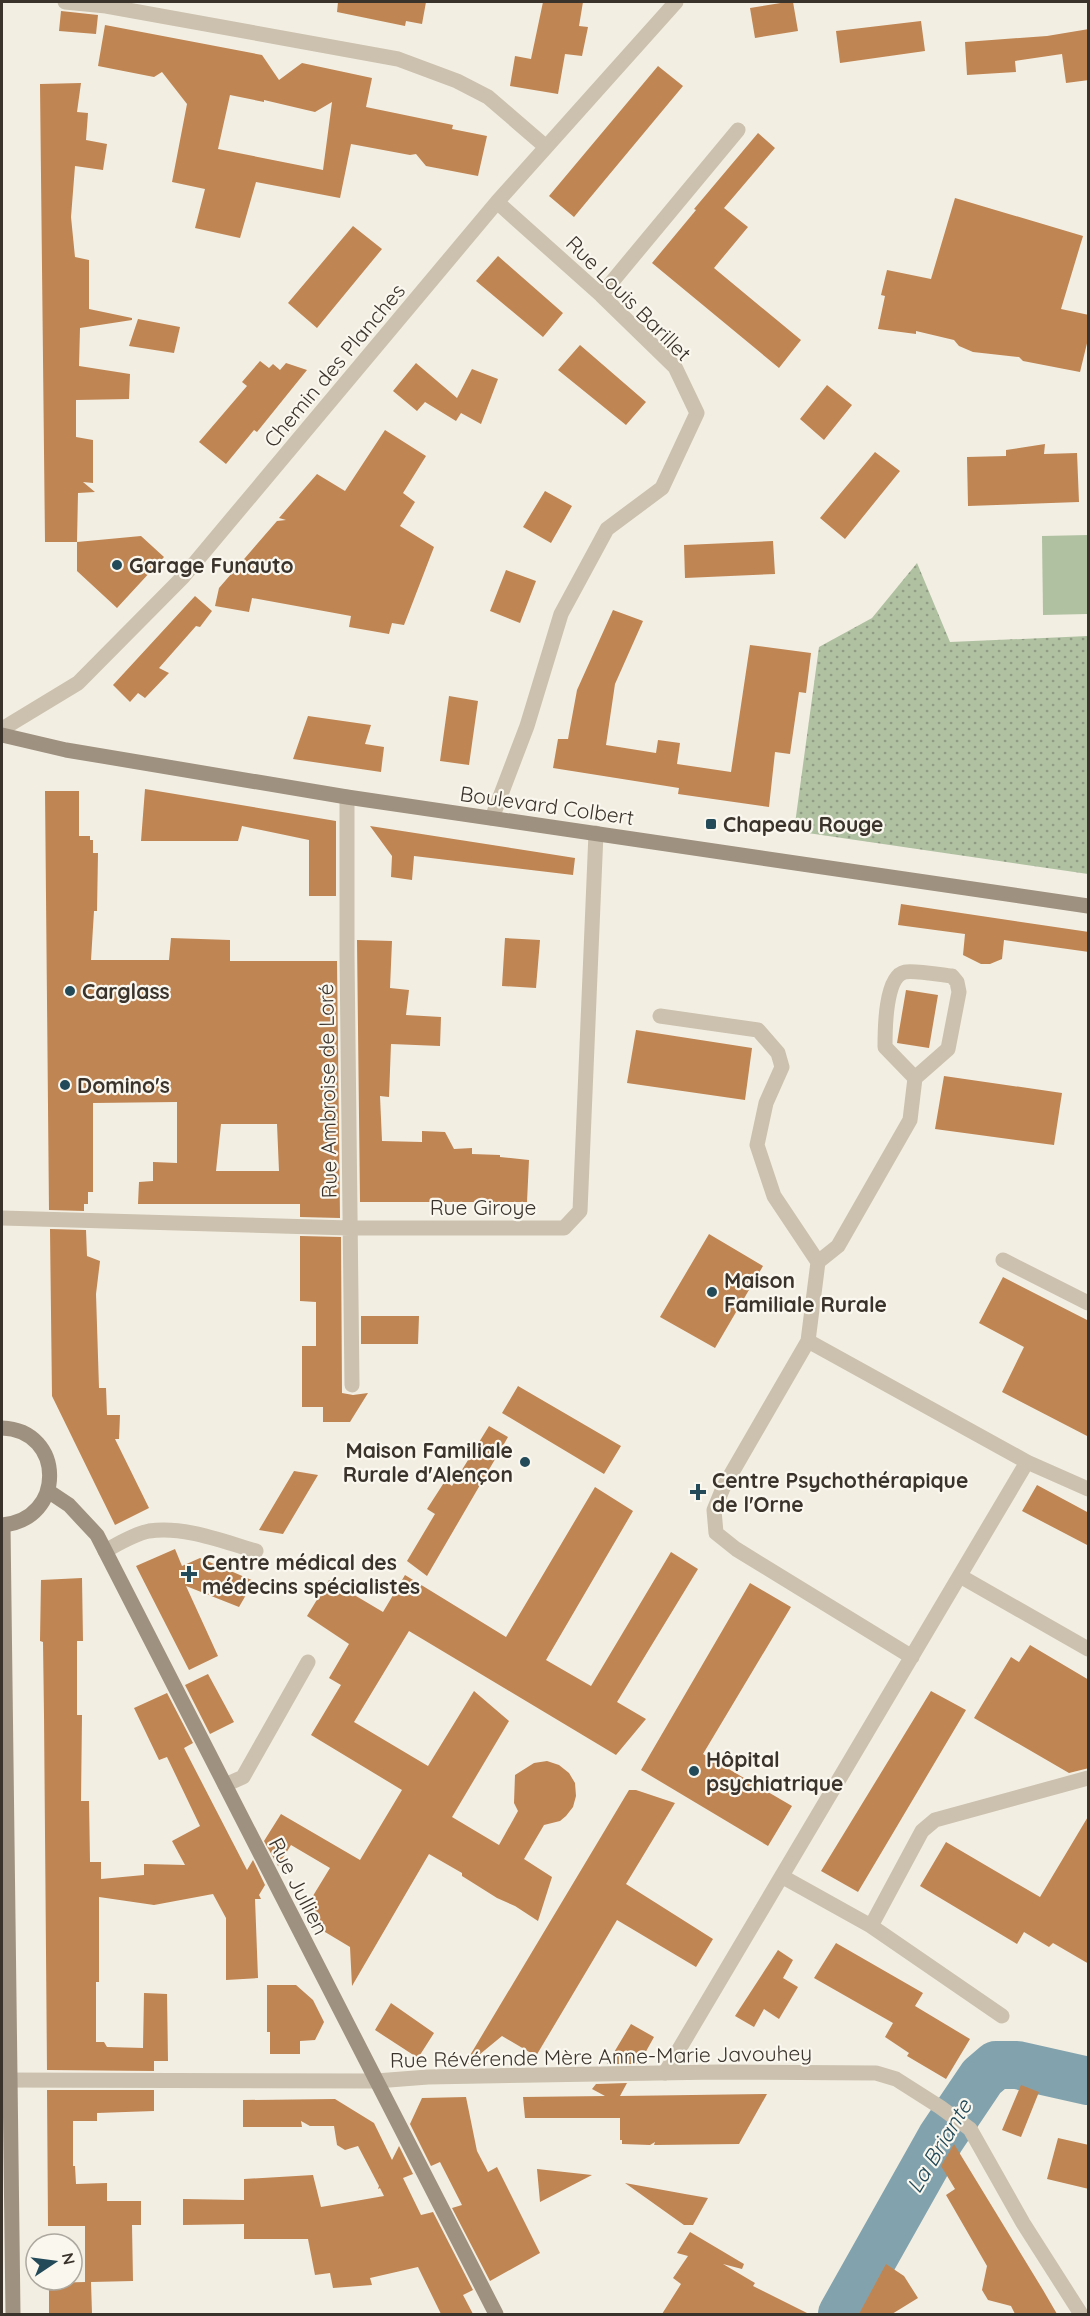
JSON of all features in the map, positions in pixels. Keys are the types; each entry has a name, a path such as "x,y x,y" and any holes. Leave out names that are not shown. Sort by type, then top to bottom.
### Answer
{"street":[{"path":"65,2 106,6 398,59 458,81 488,97 546,147"},
{"name":"Chemin des Planches","path":"2,729 78,683 183,577 497,202 676,2"},
{"path":"601,295 738,130"},
{"name":"Rue Louis Barillet","path":"492,818 527,726 561,614 607,529 662,488 697,412 675,367 601,295 497,202"},
{"name":"Boulevard Colbert","path":"2,735 66,750 347,797 1089,906"},
{"name":"Rue Ambroise de Loré","path":"347,797 352,1385"},
{"name":"Rue Giroye","path":"2,1218 350,1228 564,1228 580,1210 596,833"},
{"path":"818,1262 838,1246 910,1120 915,1078 948,1049 959,992 957,982 952,976 904,972 895,978 889,991 885,1047 915,1078"},
{"path":"660,1016 758,1030 778,1053 782,1067 766,1103 757,1145 774,1196 818,1262 808,1341 723,1488 714,1509 716,1533 736,1549 912,1657"},
{"path":"1003,1260 1089,1303"},
{"path":"808,1341 1027,1462 1089,1489"},
{"path":"2,1428 23,1433 38,1445 48,1462 50,1472 48,1491 43,1502 26,1518 2,1525 6,2080 13,2314"},
{"path":"665,2073 1027,1462"},
{"name":"Rue Jullien","path":"48,1491 69,1505 97,1535 496,2314"},
{"path":"105,1551 147,1532 174,1531 196,1534 256,1551"},
{"path":"960,1576 1089,1649"},
{"path":"225,1785 243,1777 308,1662"},
{"path":"871,1926 922,1831 935,1820 1089,1778"},
{"path":"783,1877 871,1926 1002,2016"},
{"name":"Rue Révérende Mère Anne-Marie Javouhey","path":"6,2080 376,2081 665,2073 876,2073 896,2079 970,2129 1023,2223 1081,2314"}],"green space":[{"path":"1088,535 1088,614 1043,615 1042,536"},
{"path":"917,563 950,642 1088,636 1088,874 794,831 819,647 872,618"}],"building":[{"path":"338,2 426,2 422,24 406,21 405,26 337,12"},
{"path":"543,2 583,2 579,26 588,27 582,56 565,54 558,94 510,86 515,56 531,59"},
{"path":"793,2 798,31 755,38 750,8"},
{"path":"61,11 98,15 96,34 59,31"},
{"path":"921,21 925,51 840,63 836,31"},
{"path":"105,25 262,55 279,80 302,63 372,78 366,107 453,125 452,129 487,136 478,176 426,166 416,154 410,155 351,144 340,198 256,182 240,238 195,228 205,189 172,182 187,104 162,72 154,77 98,66","holes":["230,95 264,102 264,100 315,112 332,102 323,170 218,149"]},
{"path":"1089,29 1089,80 1066,83 1062,54 1015,61 1016,72 967,75 965,42 1047,36"},
{"path":"658,66 683,86 574,217 549,196"},
{"path":"81,83 77,112 88,113 86,140 107,144 103,170 75,166 71,217 75,257 89,260 89,309 132,318 132,320 80,328 79,366 130,374 129,399 76,400 76,437 93,440 93,483 83,482 95,492 78,493 77,542 45,542 40,84"},
{"path":"758,133 775,148 724,208 748,227 714,268 801,340 779,368 652,263"},
{"path":"955,198 1083,236 1061,309 1089,315 1089,335 1080,372 1023,361 1019,357 973,352 959,346 954,340 916,331 916,334 878,329 885,296 881,295 887,270 931,279"},
{"path":"353,226 382,249 317,328 288,303"},
{"path":"498,256 563,313 543,337 476,281"},
{"path":"138,319 180,327 174,353 129,346"},
{"path":"580,345 646,402 626,425 558,370"},
{"path":"260,361 269,368 273,364 280,370 286,363 307,370 257,432 254,430 226,464 199,442 247,386 242,382"},
{"path":"416,363 457,398 472,369 498,379 481,424 461,413 456,421 425,402 417,411 393,391"},
{"path":"827,385 852,405 824,440 800,419"},
{"path":"385,430 426,456 403,493 415,502 400,526 434,547 404,625 392,623 389,634 349,627 351,616 252,598 249,612 215,606 219,588 277,521 286,520 279,518 317,474 345,491"},
{"path":"1045,444 1044,454 1077,453 1079,502 968,506 967,457 1006,456 1006,450"},
{"path":"875,452 900,471 845,539 820,518"},
{"path":"545,491 572,506 551,543 523,527"},
{"name":"Garage Funauto","path":"141,536 164,557 117,608 77,571 77,542"},
{"path":"773,541 775,574 685,578 684,545"},
{"path":"506,570 536,581 520,623 490,611"},
{"path":"195,596 212,611 200,627 196,626 159,668 169,673 145,698 138,693 130,702 113,685"},
{"path":"613,610 643,621 615,684 606,745 656,753 658,740 680,743 677,764 731,772 750,645 811,653 806,693 799,692 790,754 775,752 769,807 678,794 679,788 553,768 558,739 568,739 577,690"},
{"path":"449,696 478,701 469,765 440,761"},
{"path":"308,716 371,725 365,744 384,747 381,772 293,759"},
{"path":"145,789 336,821 336,896 309,896 309,840 242,826 238,841 141,841"},
{"path":"45,791 79,791 79,836 90,836 90,840 93,840 93,853 98,853 97,911 94,911 91,960 169,960 171,938 230,940 230,961 337,961 340,1218 300,1217 300,1204 138,1204 139,1182 153,1181 153,1162 177,1163 177,1102 93,1103 93,1192 88,1192 88,1204 84,1204 84,1211 49,1210","holes":["221,1124 277,1124 279,1171 216,1171"]},
{"path":"370,826 575,858 573,875 414,856 412,880 391,877 392,856"},
{"path":"901,904 1089,932 1089,952 1004,940 1002,959 990,964 981,964 963,955 965,934 898,925"},
{"path":"505,938 540,940 536,988 502,986"},
{"path":"357,940 392,941 390,988 409,990 406,1015 441,1017 440,1046 391,1044 389,1097 380,1096 382,1141 422,1142 422,1131 445,1132 454,1149 472,1148 472,1154 500,1155 500,1157 529,1160 527,1202 360,1202"},
{"path":"906,990 938,995 929,1048 897,1043"},
{"path":"636,1030 752,1048 745,1100 627,1083"},
{"path":"944,1076 1062,1093 1054,1145 935,1129"},
{"path":"50,1229 86,1230 87,1256 100,1261 96,1294 99,1388 106,1388 107,1415 120,1415 119,1439 115,1439 149,1508 115,1525 52,1396"},
{"name":"Maison Familiale Rurale","path":"709,1234 763,1266 715,1348 660,1317"},
{"path":"300,1236 341,1237 342,1393 353,1395 368,1393 350,1422 323,1422 323,1407 302,1407 302,1346 316,1346 316,1302 300,1301"},
{"path":"1003,1277 1089,1321 1089,1437 1002,1392 1024,1347 979,1323"},
{"path":"361,1316 419,1316 418,1344 361,1344"},
{"path":"518,1386 621,1446 604,1474 502,1413"},
{"path":"489,1426 508,1437 427,1576 407,1561 435,1514 427,1509 445,1481 452,1486"},
{"path":"294,1471 318,1475 283,1534 259,1530"},
{"path":"1037,1485 1089,1513 1089,1546 1022,1511"},
{"path":"595,1487 633,1511 546,1660 591,1686 671,1552 698,1569 617,1702 646,1719 616,1755 409,1631 354,1722 428,1766 474,1691 509,1721 452,1817 499,1845 518,1811 514,1803 515,1775 534,1763 547,1761 559,1765 569,1773 575,1783 576,1796 573,1807 566,1816 560,1821 544,1825 524,1859 552,1877 538,1921 515,1906 497,1898 462,1876 462,1873 429,1854 352,1986 350,1947 320,1929 308,1904 330,1868 291,1845 278,1866 264,1841 281,1814 360,1860 402,1790 311,1735 341,1685 329,1678 349,1644 307,1616 329,1580 383,1612 405,1575 506,1637"},
{"name":"Centre médical des médecins spécialistes","path":"175,1549 182,1566 200,1558 254,1581 239,1607 186,1586 218,1656 189,1670 136,1566"},
{"path":"82,1578 83,1641 77,1641 77,1715 82,1715 81,1801 89,1801 90,1862 101,1862 101,1879 144,1875 144,1864 185,1865 172,1841 200,1826 167,1757 159,1760 134,1708 167,1693 193,1743 184,1748 247,1870 253,1860 265,1885 259,1895 261,1899 255,1899 258,1978 226,1980 226,1918 213,1894 154,1905 99,1897 96,2042 104,2042 107,2047 143,2048 144,1993 167,1994 168,2061 154,2061 154,2071 47,2070 41,1580"},
{"path":"750,1583 791,1607 703,1754 792,1806 768,1846 641,1770"},
{"path":"1030,1645 1089,1680 1089,1768 1069,1773 974,1718 1011,1657 1019,1662"},
{"path":"208,1674 234,1722 210,1734 185,1685"},
{"path":"931,1691 966,1710 858,1892 821,1871"},
{"path":"629,1790 636,1790 675,1803 626,1884 713,1939 696,1967 617,1920 536,2056 502,2036 468,2064 466,2062"},
{"path":"1089,1815 1089,1964 1053,1943 1049,1947 1024,1932 1017,1944 920,1886 946,1842 1040,1897"},
{"path":"836,1943 923,1993 915,2006 970,2039 946,2079 907,2056 909,2053 885,2037 893,2023 814,1978"},
{"path":"778,1950 793,1960 783,1978 798,1987 779,2019 764,2009 754,2027 735,2016"},
{"path":"267,1985 296,1985 313,2000 324,2022 315,2040 300,2041 300,2054 270,2054 270,2032 267,2032"},
{"path":"391,2003 434,2033 418,2058 375,2030"},
{"path":"631,2024 654,2037 639,2064 607,2064"},
{"path":"627,2083 620,2096 767,2094 739,2144 654,2145 655,2142 650,2145 622,2144 620,2118 525,2118 523,2097 605,2096 592,2089 596,2084"},
{"path":"1021,2085 1039,2092 1021,2137 1002,2130"},
{"path":"47,2090 154,2090 154,2111 97,2113 97,2121 73,2121 73,2166 75,2166 76,2184 107,2183 107,2201 141,2201 141,2225 132,2225 133,2281 91,2282 92,2314 49,2314 49,2292 84,2292 85,2226 48,2226"},
{"path":"466,2097 477,2151 488,2172 497,2167 540,2253 490,2281 452,2208 462,2205 440,2162 431,2166 410,2124 422,2098"},
{"path":"335,2099 374,2123 392,2160 399,2146 413,2174 403,2178 421,2215 433,2212 473,2290 463,2295 473,2314 441,2314 418,2267 370,2278 372,2285 333,2288 330,2273 315,2275 308,2239 244,2239 244,2224 183,2225 183,2199 244,2200 244,2179 313,2175 321,2207 384,2196 380,2188 378,2189 379,2186 358,2146 345,2150 337,2145 334,2126 310,2126 301,2121 302,2127 243,2127 243,2100"},
{"path":"1058,2138 1089,2145 1089,2189 1047,2179"},
{"path":"954,2144 1057,2314 1015,2314 1011,2306 988,2300 982,2290 987,2266 946,2195 955,2189 941,2166"},
{"path":"537,2169 592,2175 540,2202"},
{"path":"625,2183 708,2198 693,2225 684,2225"},
{"path":"690,2232 744,2264 742,2269 723,2264 755,2283 753,2286 809,2314 662,2314 681,2284 673,2278 688,2256 677,2253"},
{"path":"886,2264 904,2276 918,2298 892,2314 859,2314"}],"waterway":[{"name":"La Briante","path":"842,2314 941,2138 982,2077 996,2065 1017,2065 1088,2081"}],"place":[{"name":"Garage Funauto","path":"117,565"},
{"name":"Chapeau Rouge","path":"711,824"},
{"name":"Carglass","path":"70,991"},
{"name":"Domino's","path":"65,1085"},
{"name":"Maison Familiale Rurale","path":"712,1292"},
{"name":"Maison Familiale Rurale d'Alençon","path":"525,1462"},
{"name":"Centre Psychothérapique de l'Orne","path":"698,1492"},
{"name":"Centre médical des médecins spécialistes","path":"189,1574"},
{"name":"Hôpital psychiatrique","path":"694,1771"}]}
